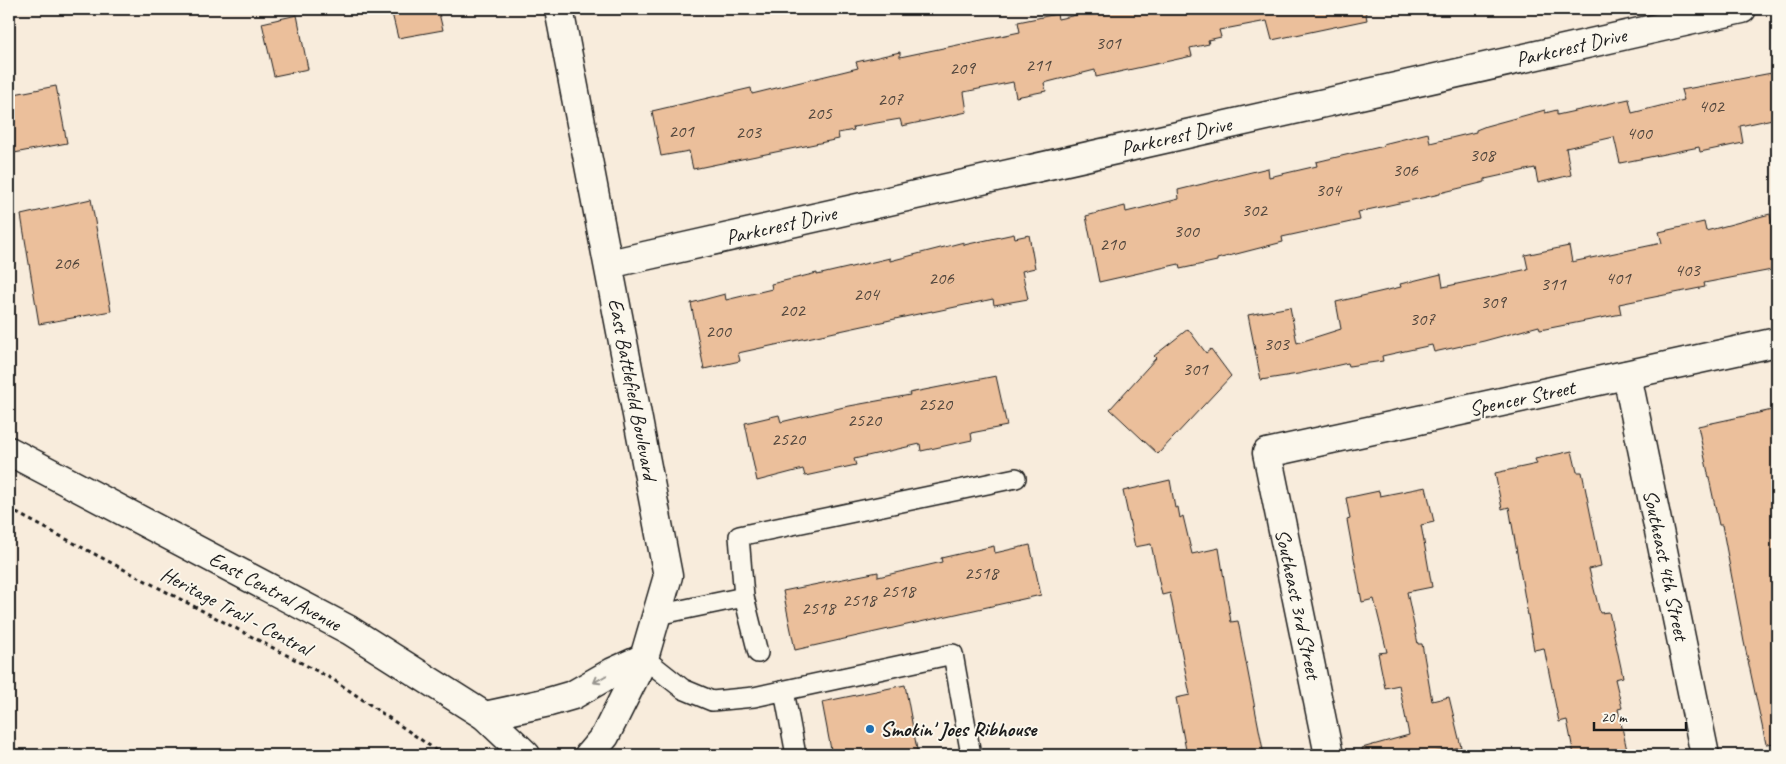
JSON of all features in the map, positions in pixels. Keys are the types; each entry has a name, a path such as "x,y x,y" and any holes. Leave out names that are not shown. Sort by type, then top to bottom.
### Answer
{"street":[{"name":"East Battlefield Boulevard","path":"559,9 668,576 644,658 606,736 589,755"},
{"name":"Parkcrest Drive","path":"609,264 1742,9"},
{"name":"Spencer Street","path":"1267,454 1777,342"},
{"name":"Southeast 4th Street","path":"1627,375 1705,755"},
{"name":"East Central Avenue","path":"9,451 349,630 485,716 526,755"},
{"name":"Southeast 3rd Street","path":"1267,454 1329,755"},
{"path":"485,716 573,695 613,672 644,658"}],"lane":[{"path":"758,653 744,597 739,536 1016,478"},
{"path":"656,615 744,597"},
{"path":"644,658 683,690 712,701 754,697 953,654 971,755"},
{"path":"784,691 796,755"}],"path":[{"name":"Heritage Trail - Central","path":"9,509 334,680 441,755"}],"building":[{"path":"391,9 438,9 443,30 398,38"},
{"path":"1104,9 1365,9 1367,20 1272,40 1267,21 1219,30 1221,37 1208,40 1209,44 1190,48 1192,56 1096,77 1095,70 1044,83 1046,91 1016,97 1013,82 964,92 967,112 902,126 900,119 853,127 854,130 838,133 839,139 693,169 689,151 661,156 652,111 751,88 752,94 858,68 856,62 900,52 900,57 1020,32 1018,22 1057,14 1058,19"},
{"path":"297,15 308,69 274,76 262,23"},
{"path":"1777,72 1777,118 1740,126 1743,143 1700,152 1699,147 1620,163 1614,137 1566,148 1571,175 1538,183 1535,168 1485,179 1485,182 1440,194 1358,212 1360,220 1282,237 1283,242 1217,259 1217,261 1180,269 1179,264 1099,282 1086,216 1125,206 1126,212 1179,199 1178,190 1268,168 1269,177 1317,166 1316,162 1384,146 1383,144 1428,133 1430,143 1476,132 1476,130 1486,126 1545,110 1545,113 1557,110 1557,115 1629,99 1632,113 1684,100 1681,90"},
{"path":"56,86 67,143 9,154 9,95"},
{"path":"91,199 111,311 39,324 21,215"},
{"path":"1770,214 1777,248 1777,269 1704,283 1705,287 1619,304 1621,314 1540,330 1539,326 1434,352 1432,345 1382,356 1383,361 1349,366 1348,363 1261,380 1248,315 1290,307 1297,343 1341,329 1336,302 1401,287 1400,284 1441,274 1443,287 1528,269 1525,255 1569,246 1572,262 1662,243 1659,232 1704,222 1706,231"},
{"path":"1014,234 1015,238 1029,235 1035,268 1022,271 1028,299 994,305 993,299 932,311 738,353 740,361 704,369 691,303 725,294 726,300 772,289 771,284 817,273 817,275 890,258 890,261 964,242 964,245"},
{"path":"1188,329 1206,353 1211,349 1231,376 1158,454 1110,409 1156,358 1154,356"},
{"path":"996,376 1007,426 971,433 972,440 921,451 920,444 854,459 856,465 805,476 803,469 757,481 745,423 779,415 781,422 844,407 910,395 909,393"},
{"path":"1777,409 1777,743 1766,744 1722,525 1719,525 1698,426"},
{"path":"1572,451 1577,472 1582,472 1601,566 1589,569 1600,613 1609,612 1623,677 1615,679 1622,708 1618,709 1628,755 1574,755 1567,720 1559,722 1544,648 1534,650 1509,507 1502,509 1495,473 1537,464 1535,459"},
{"path":"1170,480 1175,508 1178,507 1180,518 1183,516 1192,554 1219,548 1231,622 1238,621 1264,755 1187,755 1176,698 1190,695 1170,593 1162,595 1151,544 1135,547 1123,491"},
{"path":"1426,487 1434,522 1421,525 1432,587 1407,592 1418,644 1422,644 1432,701 1449,697 1461,747 1423,755 1363,755 1362,748 1409,735 1399,685 1385,688 1378,653 1387,652 1374,599 1362,602 1347,520 1350,519 1346,498 1379,491 1380,496"},
{"path":"1030,545 1041,595 795,650 783,591 878,572 878,577 942,562 941,558 994,546 995,553"},
{"name":"Smokin' Joes Ribhouse","path":"905,685 918,755 832,755 822,702"}],"place":[{"name":"Smokin' Joes Ribhouse","path":"870,729"}]}
